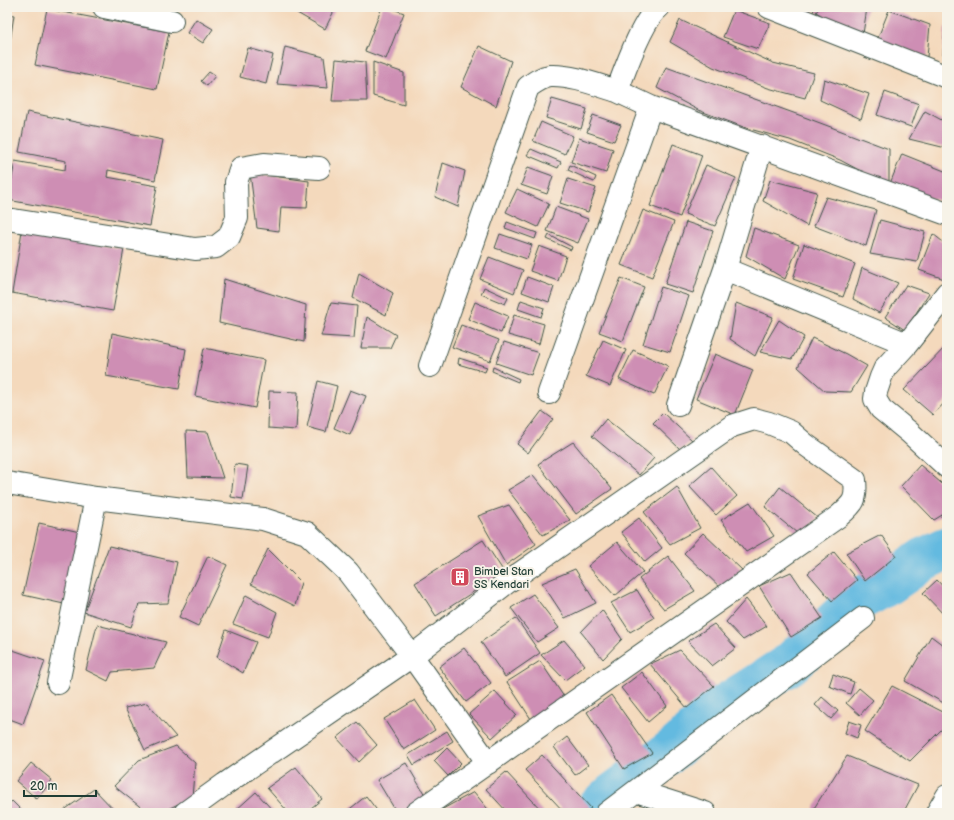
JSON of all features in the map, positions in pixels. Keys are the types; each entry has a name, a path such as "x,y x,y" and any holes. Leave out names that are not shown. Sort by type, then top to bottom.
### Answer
{"street":[{"path":"104,7 172,21"},
{"path":"617,91 636,43 653,12 659,7"},
{"path":"769,7 947,77"},
{"path":"430,366 528,87 537,80 550,76 576,79 617,91 651,107 947,214"},
{"path":"548,393 651,107"},
{"path":"678,405 725,269 762,146"},
{"path":"7,219 195,248 216,246 229,237 237,218 236,182 241,168 264,164 319,168"},
{"path":"725,269 907,344"},
{"path":"947,293 882,373 875,399 880,409 909,432 947,467"},
{"path":"185,813 412,656 509,581 732,426 754,419 770,423 791,432 806,445 855,480 857,495 850,506 839,516 416,813"},
{"path":"7,483 96,498 263,519 306,533 348,572 412,656 488,763"},
{"path":"58,682 96,498"},
{"path":"607,813 863,618"},
{"path":"636,791 705,813"},
{"path":"937,813 947,796"}],"building":[{"path":"302,7 336,7 325,29 297,13"},
{"path":"382,7 388,7 404,13 386,59 365,51"},
{"path":"782,7 815,7 810,19"},
{"path":"820,7 867,8 862,40 816,12"},
{"path":"47,9 169,32 157,89 35,65"},
{"path":"734,10 770,23 758,49 723,37"},
{"path":"889,10 930,25 927,57 877,40"},
{"path":"7,14 14,15 8,55 7,55"},
{"path":"196,19 213,29 203,43 187,33"},
{"path":"680,20 773,63 814,73 805,98 768,88 713,67 670,42"},
{"path":"945,27 947,28 947,56 943,55"},
{"path":"479,46 511,61 496,106 461,87"},
{"path":"285,47 324,57 328,88 277,84"},
{"path":"248,48 273,55 266,84 240,77"},
{"path":"336,59 365,62 367,101 332,101"},
{"path":"373,62 404,73 404,105 373,96"},
{"path":"666,67 889,149 889,186 840,160 790,140 746,128 698,110 657,88"},
{"path":"209,72 215,76 207,86 201,81"},
{"path":"824,79 869,94 861,119 820,100"},
{"path":"885,92 919,104 911,127 877,115"},
{"path":"552,99 587,109 581,129 546,118"},
{"path":"925,111 947,123 946,148 909,139"},
{"path":"27,112 163,140 155,180 108,170 107,177 157,186 150,226 8,200 15,161 65,170 66,161 19,152"},
{"path":"593,115 621,125 614,141 587,132"},
{"path":"541,122 573,136 565,154 533,141"},
{"path":"579,138 613,149 606,173 571,162"},
{"path":"673,144 702,155 680,217 650,206"},
{"path":"531,149 561,162 558,168 527,155"},
{"path":"902,154 947,172 947,203 889,186"},
{"path":"443,163 465,171 458,207 435,197"},
{"path":"570,165 596,177 594,182 568,170"},
{"path":"706,165 736,178 715,226 685,214"},
{"path":"528,167 553,176 547,194 521,185"},
{"path":"250,173 309,181 307,208 281,207 279,231 257,228"},
{"path":"568,179 596,188 588,212 560,203"},
{"path":"770,180 817,192 807,226 763,201"},
{"path":"517,189 549,204 538,227 506,212"},
{"path":"826,197 876,210 866,246 814,226"},
{"path":"556,207 588,219 578,243 547,231"},
{"path":"643,210 674,222 652,277 621,265"},
{"path":"880,220 925,232 917,262 870,254"},
{"path":"507,222 537,233 535,239 505,228"},
{"path":"686,222 713,231 693,293 665,284"},
{"path":"754,228 799,245 785,279 746,256"},
{"path":"22,231 124,249 113,311 12,293"},
{"path":"500,234 532,245 527,259 495,248"},
{"path":"933,234 947,245 947,280 919,270"},
{"path":"549,235 572,247 571,250 547,239"},
{"path":"804,244 855,264 843,297 793,279"},
{"path":"539,246 566,256 558,281 530,271"},
{"path":"489,257 523,270 514,293 480,279"},
{"path":"862,268 898,283 879,313 853,299"},
{"path":"359,273 393,293 386,315 353,298"},
{"path":"527,277 554,287 549,302 522,292"},
{"path":"621,278 644,287 623,341 599,332"},
{"path":"224,279 306,305 304,342 219,323"},
{"path":"906,285 929,293 905,330 885,317"},
{"path":"484,287 508,298 505,304 481,294"},
{"path":"661,287 689,296 670,352 643,344"},
{"path":"521,300 544,308 541,317 518,309"},
{"path":"475,302 508,316 501,333 468,319"},
{"path":"331,303 357,306 354,338 321,336"},
{"path":"736,303 773,317 755,356 730,339"},
{"path":"514,315 544,324 539,344 508,335"},
{"path":"367,317 396,335 390,348 361,348"},
{"path":"779,320 804,337 792,359 760,352"},
{"path":"461,325 499,340 490,361 452,347"},
{"path":"112,333 186,349 179,389 106,376"},
{"path":"812,338 867,366 851,392 825,391 798,367"},
{"path":"603,340 626,350 610,386 586,376"},
{"path":"504,342 539,353 531,375 496,363"},
{"path":"947,345 947,400 933,415 904,390"},
{"path":"204,348 264,360 255,408 195,396"},
{"path":"633,350 668,366 654,395 619,379"},
{"path":"715,354 753,370 735,415 696,399"},
{"path":"459,358 487,367 485,372 458,364"},
{"path":"493,367 519,379 518,382 492,371"},
{"path":"318,381 337,386 326,432 307,427"},
{"path":"350,390 366,396 350,435 334,428"},
{"path":"269,391 298,392 296,430 268,428"},
{"path":"542,411 553,419 528,453 517,444"},
{"path":"663,413 692,440 681,450 653,423"},
{"path":"606,419 654,458 639,475 592,436"},
{"path":"186,431 208,432 223,478 188,477"},
{"path":"573,442 612,489 576,514 538,464"},
{"path":"235,464 248,466 243,499 231,497"},
{"path":"920,465 947,488 947,512 934,520 901,486"},
{"path":"711,467 737,496 716,515 689,486"},
{"path":"533,475 570,520 543,535 508,490"},
{"path":"677,487 700,528 670,544 644,512"},
{"path":"780,487 818,518 802,537 765,507"},
{"path":"750,502 774,536 746,552 721,520"},
{"path":"509,505 536,544 506,565 478,516"},
{"path":"639,518 662,548 645,562 621,532"},
{"path":"39,523 80,532 64,604 23,595"},
{"path":"703,533 742,570 723,590 684,553"},
{"path":"881,535 896,556 865,581 846,553"},
{"name":"Bimbel Stan SS Kendari","path":"483,540 504,572 436,616 415,583"},
{"path":"617,542 643,572 615,596 588,566"},
{"path":"109,546 177,562 168,603 139,604 131,627 84,612"},
{"path":"268,549 301,582 295,606 251,584"},
{"path":"834,552 857,580 832,601 808,573"},
{"path":"208,556 227,565 198,626 179,617"},
{"path":"668,556 695,591 664,609 639,579"},
{"path":"575,569 596,603 565,618 542,583"},
{"path":"791,572 822,618 791,637 759,586"},
{"path":"937,580 947,591 947,618 923,593"},
{"path":"637,590 654,618 630,632 611,603"},
{"path":"533,594 559,628 537,642 511,608"},
{"path":"246,595 277,612 268,637 233,624"},
{"path":"746,599 767,626 743,640 726,622"},
{"path":"602,610 622,639 603,659 581,632"},
{"path":"516,618 540,653 505,677 481,642"},
{"path":"714,624 736,648 712,666 688,641"},
{"path":"97,625 166,642 154,668 112,672 108,681 86,670"},
{"path":"226,630 256,642 243,673 217,657"},
{"path":"931,636 947,648 947,705 905,681"},
{"path":"564,640 585,665 565,680 541,655"},
{"path":"7,648 45,661 23,724 7,718"},
{"path":"464,648 491,683 466,702 439,667"},
{"path":"680,650 714,686 687,708 650,664"},
{"path":"540,661 564,697 531,719 507,682"},
{"path":"642,672 667,706 648,722 621,688"},
{"path":"833,674 854,682 850,694 829,686"},
{"path":"892,686 947,714 947,724 910,761 865,731"},
{"path":"859,688 873,700 860,715 846,703"},
{"path":"495,691 517,715 492,738 469,714"},
{"path":"611,695 652,753 624,769 587,712"},
{"path":"822,697 838,711 831,719 815,705"},
{"path":"415,700 435,730 404,750 384,719"},
{"path":"147,703 176,737 145,750 125,708"},
{"path":"849,721 861,725 857,738 845,733"},
{"path":"357,722 377,745 359,762 337,738"},
{"path":"447,731 453,741 414,765 408,755"},
{"path":"567,737 588,765 575,775 554,747"},
{"path":"176,746 195,763 192,797 160,813 148,813 114,786 139,760"},
{"path":"447,748 461,763 448,776 434,761"},
{"path":"542,755 591,808 585,813 565,813 525,770"},
{"path":"847,756 918,785 903,813 811,813"},
{"path":"31,763 52,780 37,799 16,781"},
{"path":"406,763 428,800 405,813 397,813 377,780"},
{"path":"296,767 322,799 305,813 289,813 267,788"},
{"path":"506,772 544,813 508,813 486,789"},
{"path":"94,789 117,813 60,813"},
{"path":"256,792 275,813 238,813 236,810"},
{"path":"474,792 491,813 443,813 441,810"},
{"path":"366,796 379,813 346,813 346,812"},
{"path":"12,801 24,813 7,813 7,806"}],"waterway":[{"path":"593,813 612,795 679,745 721,708 790,664 858,600 888,584 924,559 947,548"}],"place":[{"name":"Bimbel Stan SS Kendari","path":"460,577"}]}
